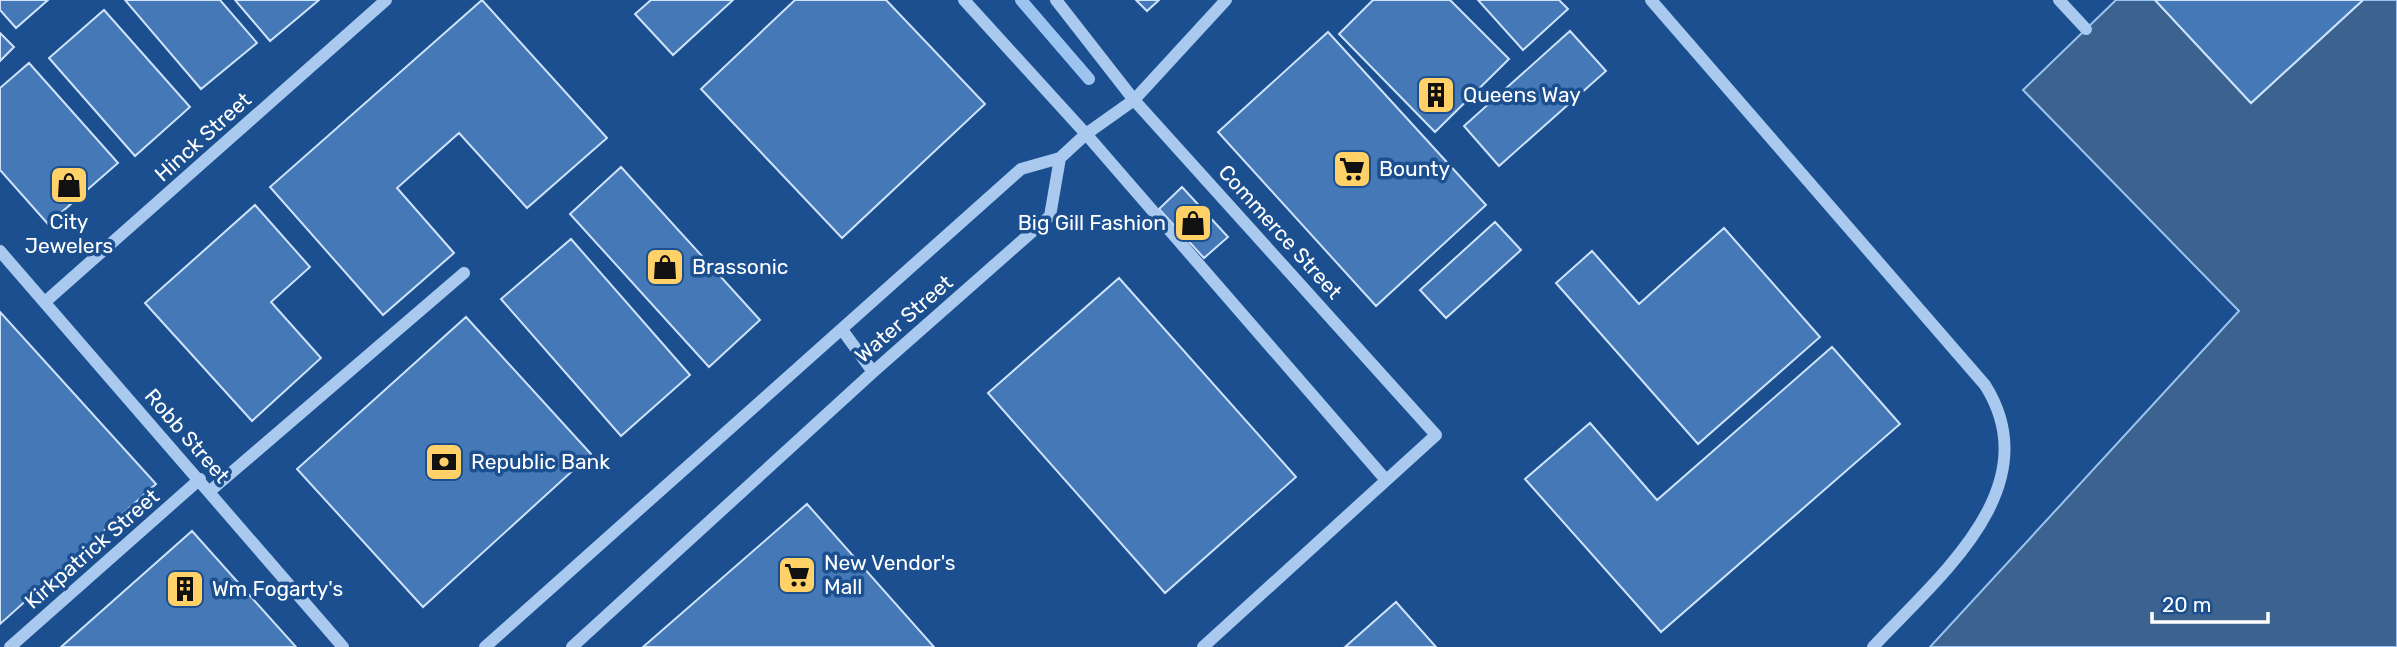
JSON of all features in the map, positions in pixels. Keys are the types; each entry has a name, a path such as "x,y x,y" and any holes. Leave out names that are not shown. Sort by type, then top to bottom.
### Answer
{"street":[{"name":"Hinck Street","path":"45,303 386,0"},
{"path":"964,0 1086,134 1386,480"},
{"name":"Commerce Street","path":"1056,0 1134,100 1436,435 1203,647"},
{"path":"1060,158 1086,134 1134,100 1226,0"},
{"path":"1651,0 1985,385 1999,407 2007,445 2001,478 1999,488 1974,537 1873,647"},
{"path":"2059,0 2086,29"},
{"name":"Water Street","path":"485,647 843,331 1021,169 1060,158 1050,216 873,372 572,647"},
{"name":"Robb Street","path":"0,251 343,647"},
{"path":"210,491 464,273"},
{"path":"843,331 873,372"},
{"name":"Kirkpatrick Street","path":"10,647 200,480"}],"water":[{"path":"2116,0 2155,0 2251,103 2363,0 2397,0 2397,647 1930,647 2239,311 2023,90"}],"building":[{"path":"0,0 48,0 16,28 0,10"},
{"path":"125,0 220,0 257,43 201,89"},
{"path":"235,0 319,0 270,41"},
{"path":"482,0 607,138 527,208 459,133 397,188 454,253 383,315 270,187"},
{"path":"651,0 733,0 673,55 635,14"},
{"path":"795,0 886,0 985,104 842,238 701,89"},
{"path":"1136,0 1159,0 1147,11"},
{"name":"Queens Way","path":"1373,0 1450,0 1509,59 1435,132 1339,34"},
{"path":"1478,0 1559,0 1568,9 1523,50"},
{"path":"2155,0 2363,0 2251,103"},
{"path":"104,10 190,107 135,156 49,58"},
{"path":"1570,31 1606,71 1499,166 1464,126"},
{"name":"Bounty","path":"1328,32 1486,205 1376,306 1218,132"},
{"path":"0,33 14,47 0,61"},
{"path":"29,63 118,163 48,224 0,170 0,88"},
{"name":"Brassonic","path":"621,167 760,320 709,367 570,214"},
{"name":"Big Gill Fashion","path":"1182,187 1228,237 1204,258 1159,209"},
{"path":"255,205 310,267 271,302 321,358 252,421 145,303"},
{"path":"1495,222 1521,250 1446,318 1420,290"},
{"path":"1724,228 1820,337 1698,444 1556,283 1592,251 1639,304"},
{"path":"571,239 690,375 621,436 501,299"},
{"path":"1119,278 1296,477 1165,593 988,393"},
{"path":"0,312 156,484 0,624"},
{"name":"Republic Bank","path":"466,317 591,454 423,607 297,469"},
{"path":"1832,347 1900,424 1661,632 1525,479 1590,423 1657,500"},
{"name":"New Vendor's Mall","path":"807,504 934,647 643,647"},
{"name":"Wm Fogarty's","path":"192,531 296,647 61,647"},
{"path":"1396,602 1436,647 1345,647"}],"waterway":[{"path":"1021,0 1089,79"}],"place":[{"name":"Queens Way","path":"1436,95"},
{"name":"Bounty","path":"1352,169"},
{"name":"City Jewelers","path":"69,185"},
{"name":"Big Gill Fashion","path":"1193,223"},
{"name":"Brassonic","path":"665,267"},
{"name":"Republic Bank","path":"444,462"},
{"name":"New Vendor's Mall","path":"797,575"},
{"name":"Wm Fogarty's","path":"185,589"}]}
